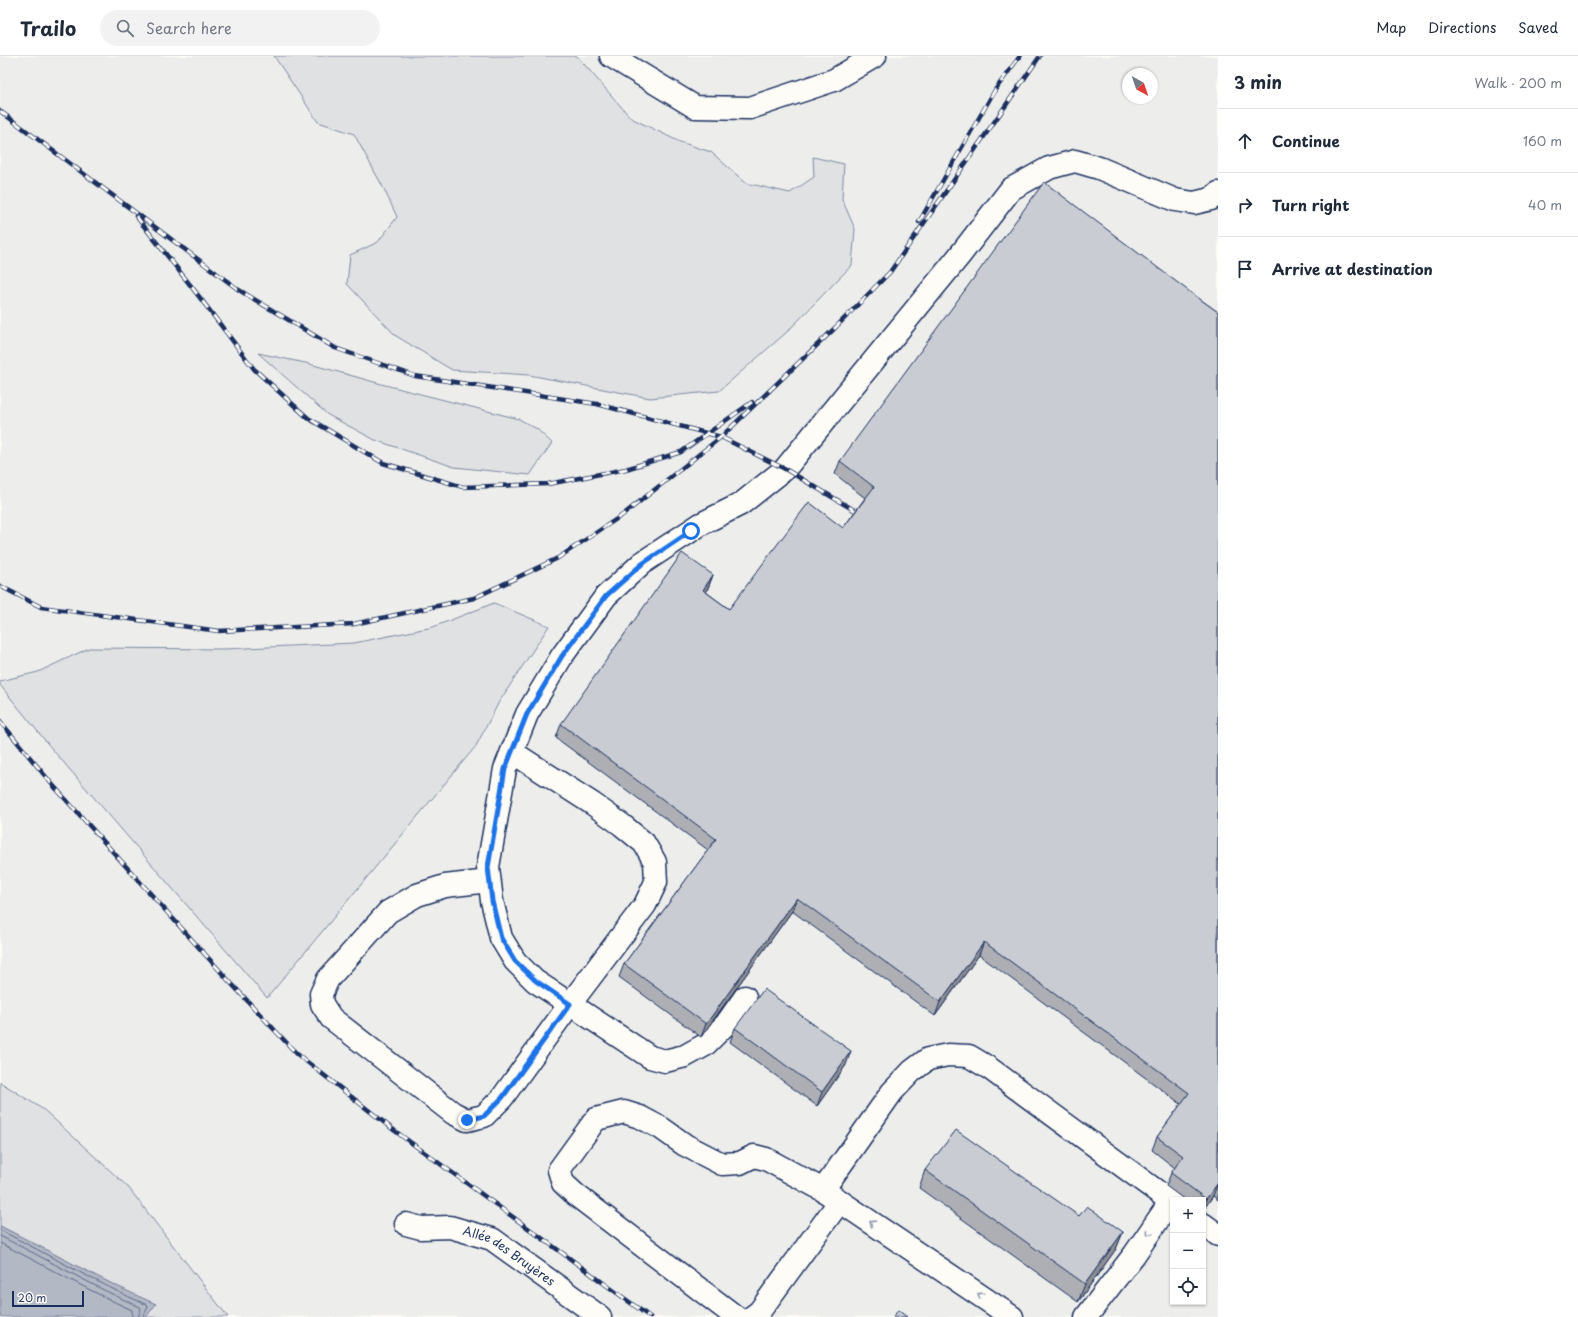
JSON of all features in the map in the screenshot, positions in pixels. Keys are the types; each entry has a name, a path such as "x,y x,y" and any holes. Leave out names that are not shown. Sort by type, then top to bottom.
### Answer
{"street":[{"path":"611,56 695,107 750,108 834,80 876,56"},
{"path":"744,997 726,1024 705,1045 685,1056 665,1061 650,1057 570,1004 536,981 515,961 501,938 492,901 488,867 505,769 527,714 562,656 606,596 648,560 702,524 741,504 785,469 960,255 1011,189 1049,168 1076,161 1099,168 1175,200 1194,203 1211,199 1218,193"},
{"path":"489,881 445,886 418,895 388,912 328,979 321,994 322,1004 331,1018 452,1113 467,1120 484,1116 502,1098 570,1004 645,905 656,882 654,862 644,843 593,804 512,752"},
{"path":"752,1317 759,1312 832,1195 892,1092 912,1071 928,1059 948,1054 969,1056 989,1068 1170,1201"},
{"path":"736,1317 576,1195 563,1183 559,1170 596,1119 624,1112 640,1117 661,1128 685,1145 722,1164 740,1163 754,1156 766,1159 832,1195 1012,1317"},
{"path":"1086,1317 1134,1255 1170,1205"},
{"name":"Allée des Bruyères","path":"406,1224 421,1228 450,1227 492,1239 600,1317"},
{"path":"1206,1226 1218,1235"}],"shaded area":[{"path":"0,56 1218,56 1218,1317 226,1317 128,1187 44,1110 0,1082"},
{"path":"274,56 577,56 631,118 680,142 711,152 746,183 790,193 814,177 813,157 844,164 842,199 855,229 852,265 787,332 719,391 650,398 529,375 452,370 396,336 347,284 350,255 378,242 397,217 384,189 354,134 318,122"},
{"path":"258,353 310,364 385,385 519,419 537,429 552,443 530,475 454,467 375,440 328,415"},
{"path":"494,603 549,626 499,702 476,746 267,998 52,749 0,685 0,681 38,672 89,648 225,649 354,643 433,627"},
{"path":"0,1082 44,1110 128,1187 228,1317 146,1317 155,1304 96,1276 0,1226"}],"water":[{"path":"0,1226 97,1276 156,1304 146,1317 0,1317"}],"building":[{"path":"1044,182 1218,312 1218,1183 1206,1199 1206,1197 1203,1197 1171,1173 1183,1156 1157,1137 1189,1093 984,942 940,1002 797,898 706,1024 624,964 716,839 561,724 682,553 713,575 703,590 729,609 809,502 843,528 874,487 840,461"},
{"path":"764,989 851,1051 822,1092 735,1028"},
{"path":"956,1130 1079,1216 1087,1206 1123,1232 1085,1284 925,1170"},
{"path":"898,1310 907,1317 893,1317"}],"railway":[{"path":"919,222 995,90 1020,56"},
{"path":"0,586 41,607 219,631 354,624 474,598 558,558 624,514 721,437 835,328 890,272 1040,56"},
{"path":"0,111 239,290 335,348 415,376 597,404 721,437 785,469 859,513"},
{"path":"136,216 254,369 308,418 383,463 463,487 548,484 626,469 681,452 752,402"},
{"path":"0,721 51,783 229,981 297,1054 395,1131 650,1317"}],"route":[{"path":"467,1120 484,1116 502,1098 570,1004 536,981 515,961 501,938 492,901 488,867 505,769 527,714 562,656 606,596 642,564 691,531"}]}
